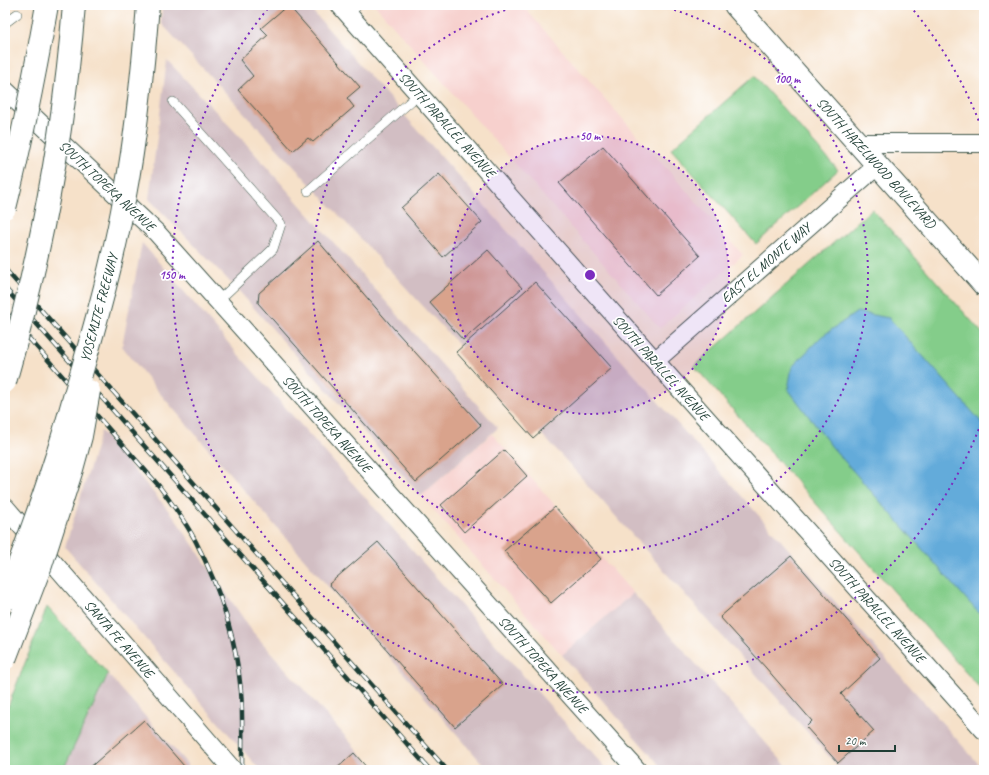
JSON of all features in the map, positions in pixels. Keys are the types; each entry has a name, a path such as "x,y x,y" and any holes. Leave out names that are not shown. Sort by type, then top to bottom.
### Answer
{"main road":[{"path":"5,208 17,161 34,80 47,5"},
{"path":"5,382 18,338 40,245 63,109 74,5"},
{"name":"YOSEMITE FREEWAY","path":"5,600 56,460 108,278 128,182 138,112 148,5"},
{"name":"SOUTH HAZELWOOD BOULEVARD","path":"735,5 984,285"},
{"path":"5,659 41,565 81,436 93,360 97,320"}],"street":[{"name":"SOUTH PARALLEL AVENUE","path":"349,8 419,94 984,730"},
{"name":"SOUTH TOPEKA AVENUE","path":"5,90 157,233 637,770"},
{"path":"858,143 984,143"},
{"name":"EAST EL MONTE WAY","path":"655,361 878,165"},
{"name":"SANTA FE AVENUE","path":"5,507 233,770"}],"lane":[{"path":"5,24 17,14"},
{"path":"308,190 419,94"},
{"path":"173,102 281,224 273,249 218,301"}],"shaded area":[{"path":"162,5 307,5 984,770 841,770 571,466 161,23"},
{"path":"375,5 522,5 743,255 660,328"},
{"path":"167,60 240,137 498,428 421,496 238,290 149,199"},
{"path":"142,243 237,353 607,770 488,770 156,389 122,346"},
{"path":"101,431 174,517 252,631 375,770 260,770 65,547"},
{"path":"492,434 633,593 562,655 421,496"},
{"path":"633,593 790,770 664,770 562,655"},
{"path":"108,674 188,765 188,770 63,770"}],"green space":[{"path":"754,76 838,170 756,244 671,149"},
{"path":"872,209 984,335 984,693 694,366"},
{"path":"47,607 108,674 63,770 5,770 5,714"}],"water":[{"path":"857,312 889,318 984,425 984,617 976,610 832,447 788,389 792,367 821,337"}],"building":[{"path":"288,5 360,87 347,98 354,107 313,142 308,138 293,151 238,90 253,76 240,60 268,35 261,28"},
{"path":"603,146 700,256 656,295 559,183"},
{"path":"439,174 482,222 443,257 401,208"},
{"path":"318,241 395,330 481,425 416,482 258,303 259,293"},
{"path":"488,250 522,288 463,340 429,302"},
{"path":"535,282 612,368 533,438 456,352"},
{"path":"504,450 527,476 464,532 441,505"},
{"path":"555,507 601,559 551,603 504,551"},
{"path":"378,542 503,685 455,727 329,584"},
{"path":"791,556 880,658 841,694 874,731 838,763 806,727 812,721 720,617"},
{"path":"144,720 184,766 184,770 87,770"},
{"path":"354,753 369,770 335,770"}],"railway":[{"path":"5,269 447,770"},
{"path":"5,288 430,770"},
{"path":"5,311 159,486 183,520 205,559 226,614 239,672 242,701 242,770"}]}
